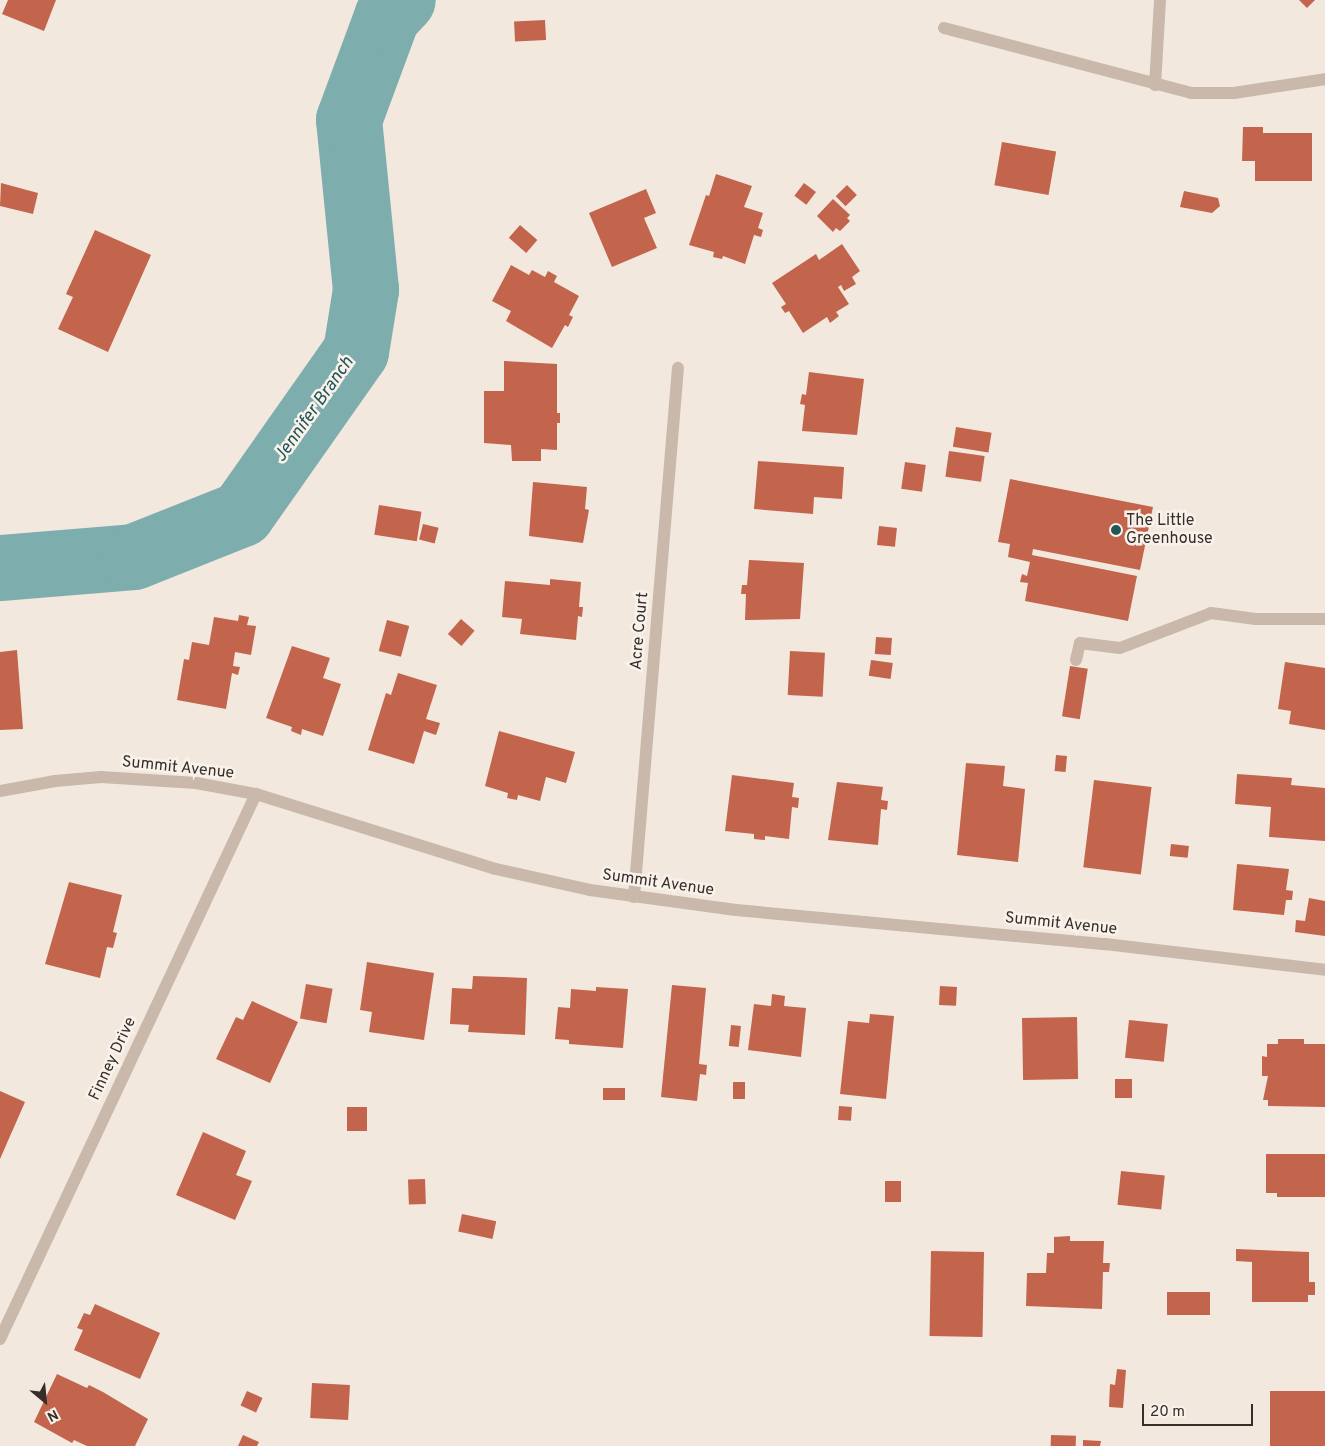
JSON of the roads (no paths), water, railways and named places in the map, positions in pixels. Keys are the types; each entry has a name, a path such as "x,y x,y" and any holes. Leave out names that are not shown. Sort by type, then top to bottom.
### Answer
{"street":[{"path":"1155,85 1160,0"},
{"path":"944,28 1191,93 1234,93 1325,80"},
{"name":"Acre Court","path":"634,897 678,368"},
{"path":"1076,660 1080,643 1120,648 1212,613 1256,619 1325,619"},
{"name":"Summit Avenue","path":"0,791 55,781 101,777 196,783 256,794 496,869 634,897 1325,970"},
{"name":"Finney Drive","path":"0,1339 256,794"}],"water":[{"path":"105,531 150,538 187,560 177,565 159,568 96,569 0,580 0,537"}],"waterway":[{"name":"Jennifer Branch","path":"0,568 134,557 242,514 356,352 366,290 349,120 387,17 403,0"}],"place":[{"name":"The Little Greenhouse","path":"1116,530"}]}
